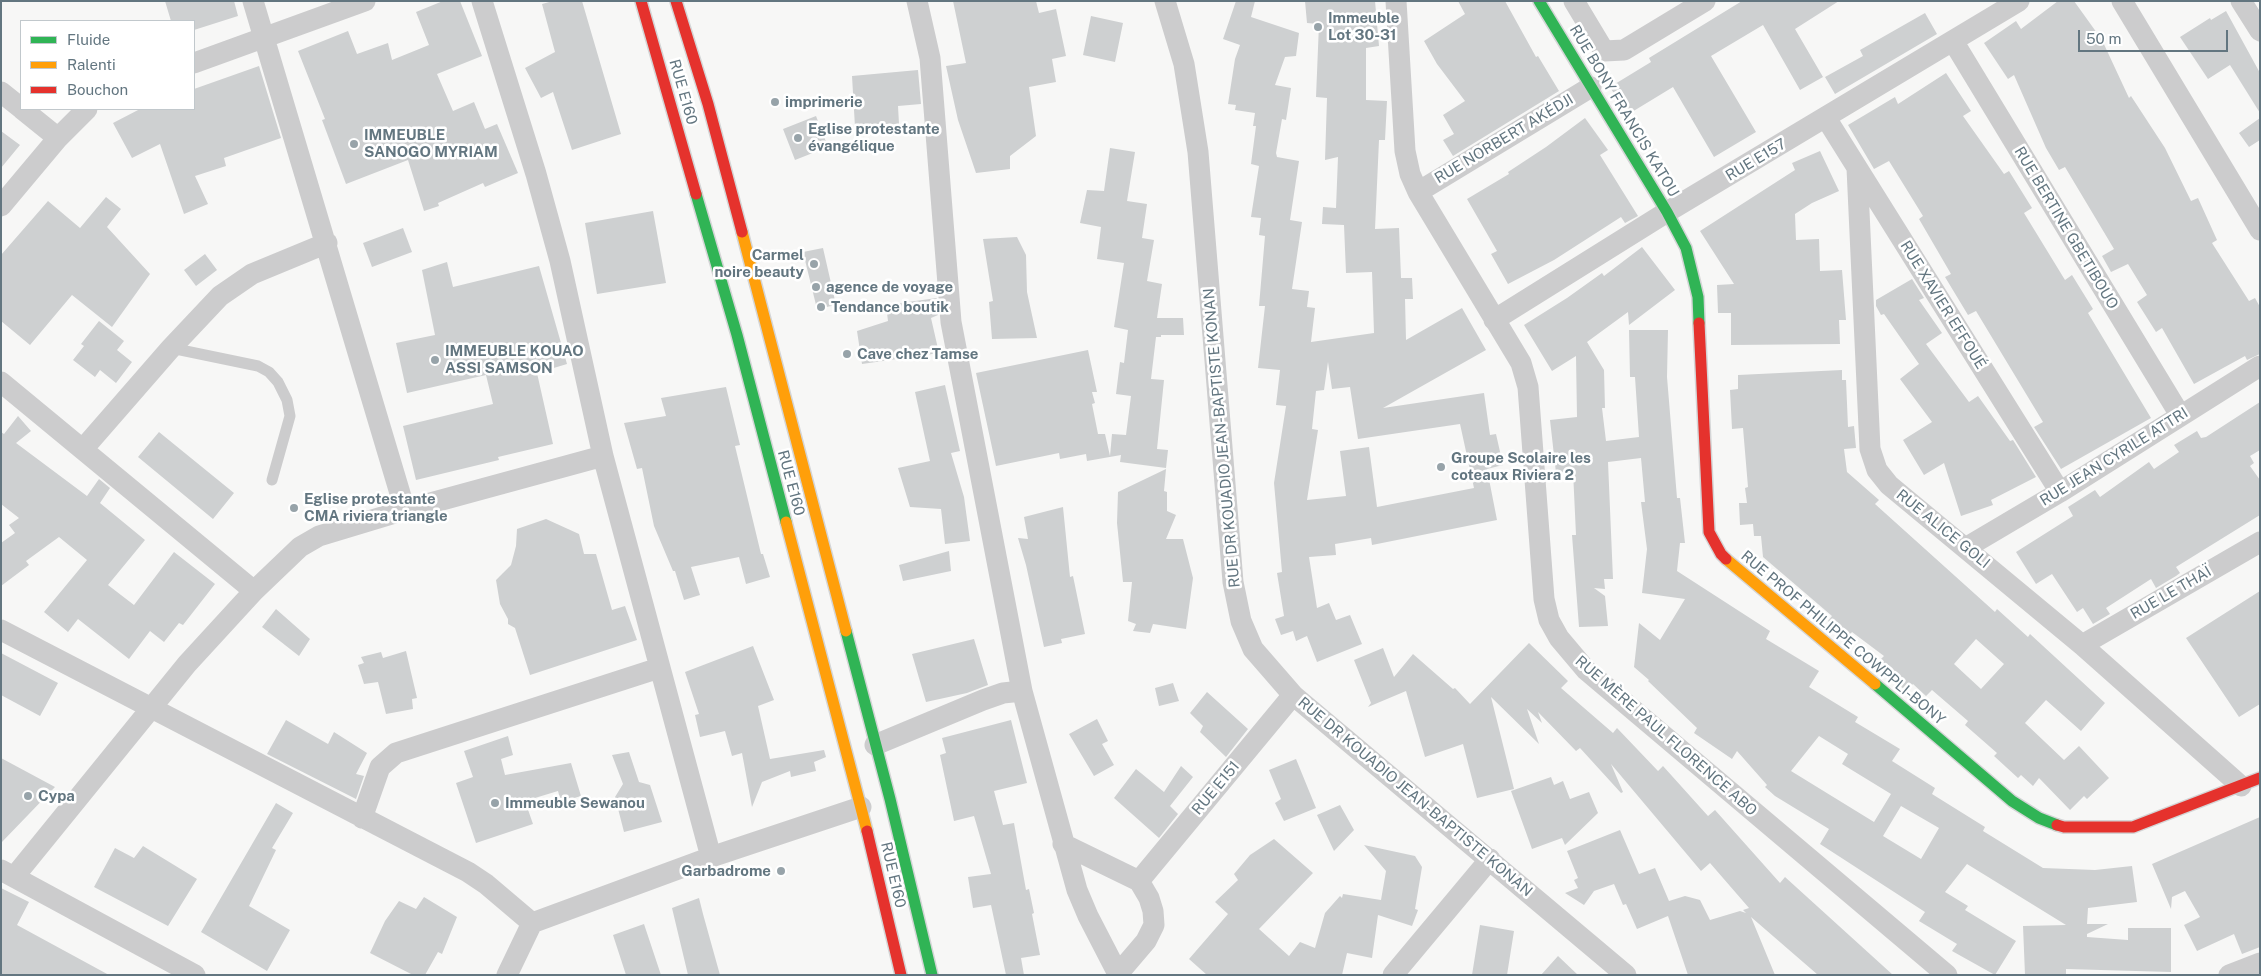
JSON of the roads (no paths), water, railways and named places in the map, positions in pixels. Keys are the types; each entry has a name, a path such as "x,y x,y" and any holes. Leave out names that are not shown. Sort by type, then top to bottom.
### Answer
{"street":[{"path":"254,1 266,36 405,510"},
{"path":"195,63 365,1"},
{"path":"482,1 536,174 560,261 602,456 711,857"},
{"name":"RUE E160","path":"641,1 737,335 861,807 901,975"},
{"name":"RUE E160","path":"676,1 708,104 875,745 932,975"},
{"path":"917,1 930,58 951,322 1022,691 1063,844 1077,890 1117,975 1146,941 1154,925 1154,911 1149,898 1140,881 1063,844"},
{"name":"RUE DR KOUADIO JEAN-BAPTISTE KONAN","path":"1165,1 1184,64 1198,152 1233,582 1241,621 1253,650 1293,695 1626,975"},
{"name":"RUE MÈRE PAUL FLORENCE ABO","path":"1396,1 1405,151 1410,174 1418,192 1494,320 1522,363 1528,388 1544,599 1549,620 1559,638 1586,670 1947,975"},
{"name":"RUE BONY FRANCIS KATOU","path":"1538,1 1667,212"},
{"path":"1574,1 1604,51 1624,50 1705,1"},
{"name":"RUE E157","path":"1494,320 1667,212 2019,1"},
{"path":"2122,1 2260,230"},
{"path":"2241,1 2260,32"},
{"name":"RUE BERTINE GBETIBOUO","path":"1953,42 2180,415"},
{"name":"RUE NORBERT AKÉDJI","path":"1418,192 1591,87"},
{"path":"1,92 20,106"},
{"path":"24,110 58,138"},
{"path":"1,206 58,138 86,110"},
{"name":"RUE XAVIER EFFOUÉ","path":"1826,118 2060,492"},
{"name":"RUE ALICE GOLI","path":"1857,168 1870,449 1877,470 1889,484 2250,782"},
{"name":"RUE PROF PHILIPPE COWPPLI-BONY","path":"1667,212 1686,248 1698,297 1708,517 1710,532 1721,554 2012,800 2039,818 2064,827 2133,827 2250,782"},
{"path":"83,449 170,348 220,296 252,274 327,243"},
{"name":"RUE JEAN CYRILE ATTRI","path":"1967,547 2060,492 2260,366"},
{"path":"1,382 254,591"},
{"path":"195,975 8,873 187,664 254,591 300,548 319,536 405,510 602,456"},
{"name":"RUE LE THAÏ","path":"2082,645 2260,542"},
{"path":"1,630 468,872 486,884 532,923"},
{"path":"362,818 380,767 396,753 660,668"},
{"path":"875,745 983,700 1003,693 1022,691"},
{"name":"RUE E151","path":"1140,881 1293,695"},
{"path":"506,975 532,923 711,857 861,807"},
{"path":"1392,975 1490,859"},
{"path":"2229,975 2260,962"}],"lane":[{"path":"170,348 258,366 270,372 278,382 287,400 290,416 272,480"}],"place":[{"name":"Immeuble Lot 30-31","path":"1318,27"},
{"name":"imprimerie","path":"775,102"},
{"name":"Eglise protestante évangélique","path":"798,138"},
{"name":"IMMEUBLE SANOGO MYRIAM","path":"354,144"},
{"name":"Carmel noire beauty","path":"814,264"},
{"name":"agence de voyage","path":"816,287"},
{"name":"Tendance boutik","path":"821,307"},
{"name":"Cave chez Tamse","path":"847,354"},
{"name":"IMMEUBLE KOUAO ASSI SAMSON","path":"435,360"},
{"name":"Groupe Scolaire les coteaux Riviera 2","path":"1441,467"},
{"name":"Eglise protestante CMA riviera triangle","path":"294,508"},
{"name":"Cypa","path":"28,796"},
{"name":"Immeuble Sewanou","path":"495,803"},
{"name":"Garbadrome","path":"781,871"}]}
